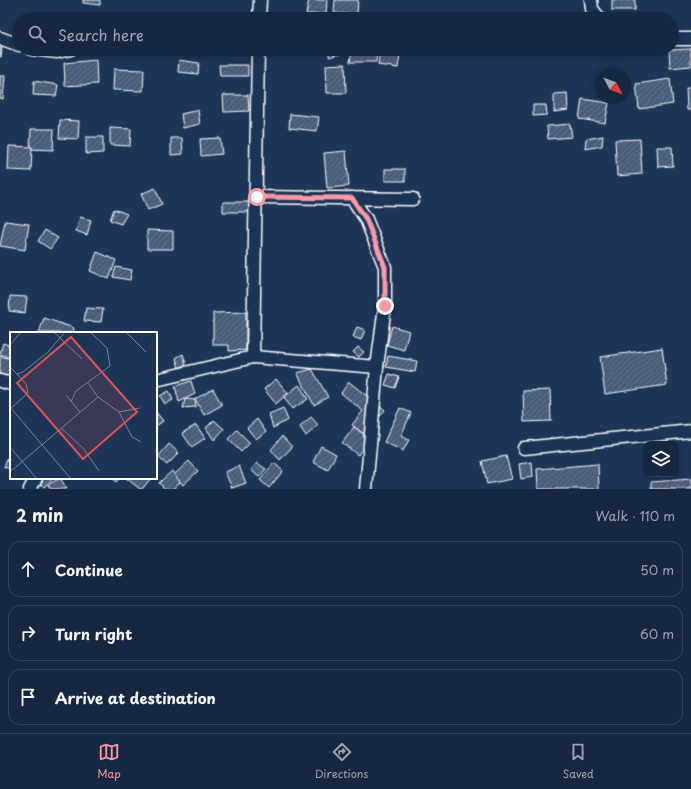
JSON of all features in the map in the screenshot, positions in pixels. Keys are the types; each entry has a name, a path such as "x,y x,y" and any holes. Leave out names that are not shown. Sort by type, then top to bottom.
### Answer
{"street":[{"path":"259,12 260,0"},
{"path":"591,0 592,10 594,12"},
{"path":"0,38 12,42"},
{"path":"679,39 691,39"},
{"path":"253,357 257,197 258,56"},
{"path":"257,197 413,199"},
{"path":"352,198 366,219 385,267 385,306 377,367 366,489"},
{"path":"157,380 253,357 377,367"},
{"path":"0,381 10,384"},
{"path":"524,448 691,431"},
{"path":"30,489 35,479"}],"building":[{"path":"83,0 100,0 100,5 83,3"},
{"path":"309,0 327,0 326,12 306,12"},
{"path":"335,0 358,0 357,12 334,12"},
{"path":"612,0 635,0 635,10 612,10"},
{"path":"0,35 3,35 1,57 0,57"},
{"path":"691,49 691,66 670,68 669,56 679,56 679,50"},
{"path":"351,56 376,56 376,62 350,62"},
{"path":"379,56 400,56 398,68 378,65"},
{"path":"96,60 97,84 65,86 64,63"},
{"path":"179,60 199,63 198,74 178,72"},
{"path":"345,64 346,93 327,93 326,65"},
{"path":"219,65 248,65 248,76 220,76"},
{"path":"114,69 144,70 143,91 113,90"},
{"path":"0,76 5,76 3,99 0,98"},
{"path":"670,79 673,104 639,109 636,84"},
{"path":"34,81 58,85 56,96 33,95"},
{"path":"686,88 691,88 691,110 687,110"},
{"path":"567,93 568,110 554,112 554,94"},
{"path":"223,95 248,95 249,111 224,112"},
{"path":"582,99 595,101 595,104 609,104 605,123 579,119"},
{"path":"533,105 546,105 547,115 533,116"},
{"path":"198,110 200,124 183,128 181,114"},
{"path":"290,114 319,117 317,131 289,128"},
{"path":"60,120 79,121 78,139 59,138"},
{"path":"570,124 572,137 548,139 547,126"},
{"path":"110,128 131,129 130,146 110,145"},
{"path":"31,129 54,129 53,150 30,149"},
{"path":"603,136 602,146 585,149 586,139"},
{"path":"86,137 103,137 103,153 86,154"},
{"path":"171,138 182,138 183,154 171,155"},
{"path":"220,138 222,154 201,156 200,139"},
{"path":"640,139 642,174 617,176 615,140"},
{"path":"9,146 32,147 31,171 8,170"},
{"path":"657,147 672,147 673,166 658,167"},
{"path":"346,151 349,186 327,188 324,153"},
{"path":"385,169 405,169 405,181 385,181"},
{"path":"155,188 162,204 148,210 141,194"},
{"path":"223,202 251,202 250,212 223,212"},
{"path":"114,209 127,214 121,224 110,220"},
{"path":"80,217 91,220 87,235 76,231"},
{"path":"5,221 29,224 25,250 0,246"},
{"path":"45,230 58,238 50,249 38,241"},
{"path":"147,230 173,231 173,249 147,249"},
{"path":"97,252 116,260 109,279 90,271"},
{"path":"116,267 132,270 130,280 113,277"},
{"path":"10,296 27,297 25,313 9,311"},
{"path":"86,308 103,309 101,322 84,321"},
{"path":"246,312 246,350 229,351 229,345 213,345 213,313"},
{"path":"44,318 74,328 73,332 39,332"},
{"path":"392,326 409,331 404,350 387,345"},
{"path":"357,327 365,330 361,340 353,337"},
{"path":"3,343 10,346 10,358 0,354"},
{"path":"358,347 364,352 359,357 353,352"},
{"path":"662,348 667,385 605,394 600,357"},
{"path":"183,354 186,364 179,368 176,358"},
{"path":"0,356 10,359 9,377 0,375"},
{"path":"388,356 417,361 415,372 386,367"},
{"path":"312,369 328,397 314,405 297,373"},
{"path":"389,374 399,377 395,388 385,385"},
{"path":"276,379 288,393 276,404 264,389"},
{"path":"191,381 195,394 179,402 175,386"},
{"path":"349,382 385,410 365,435 352,425 363,411 341,393"},
{"path":"299,385 308,399 292,409 284,397"},
{"path":"213,389 222,405 204,415 195,399"},
{"path":"550,390 551,421 524,422 523,391"},
{"path":"169,391 173,400 165,404 160,396"},
{"path":"185,399 195,400 196,407 183,408"},
{"path":"283,408 288,420 273,428 269,414"},
{"path":"400,408 411,413 401,436 409,440 403,451 384,442"},
{"path":"157,413 163,421 157,425"},
{"path":"311,417 318,425 306,436 300,427"},
{"path":"257,419 266,432 256,439 247,428"},
{"path":"214,420 224,429 214,440 206,428"},
{"path":"196,425 205,438 192,447 182,433"},
{"path":"354,427 370,439 358,455 342,443"},
{"path":"237,430 250,443 241,452 228,439"},
{"path":"282,436 292,447 280,460 271,450"},
{"path":"169,444 179,453 167,465 158,457"},
{"path":"321,446 336,454 328,470 313,462"},
{"path":"506,456 512,479 487,484 482,461"},
{"path":"7,459 10,460 10,469 4,467"},
{"path":"189,461 198,471 183,485 174,475"},
{"path":"532,462 533,477 521,479 519,464"},
{"path":"257,463 266,469 259,477 251,470"},
{"path":"274,463 283,471 269,488 260,480"},
{"path":"598,464 599,489 538,489 537,469"},
{"path":"239,466 246,483 232,488 225,472"},
{"path":"172,471 180,482 173,489 165,489 159,483"},
{"path":"38,479 53,479 44,487 37,480"},
{"path":"61,479 67,489 51,489 48,485"},
{"path":"127,479 150,479 142,489"},
{"path":"691,479 691,489 651,489 651,482"}],"route":[{"path":"257,197 352,198 366,219 385,267 385,306"}]}
